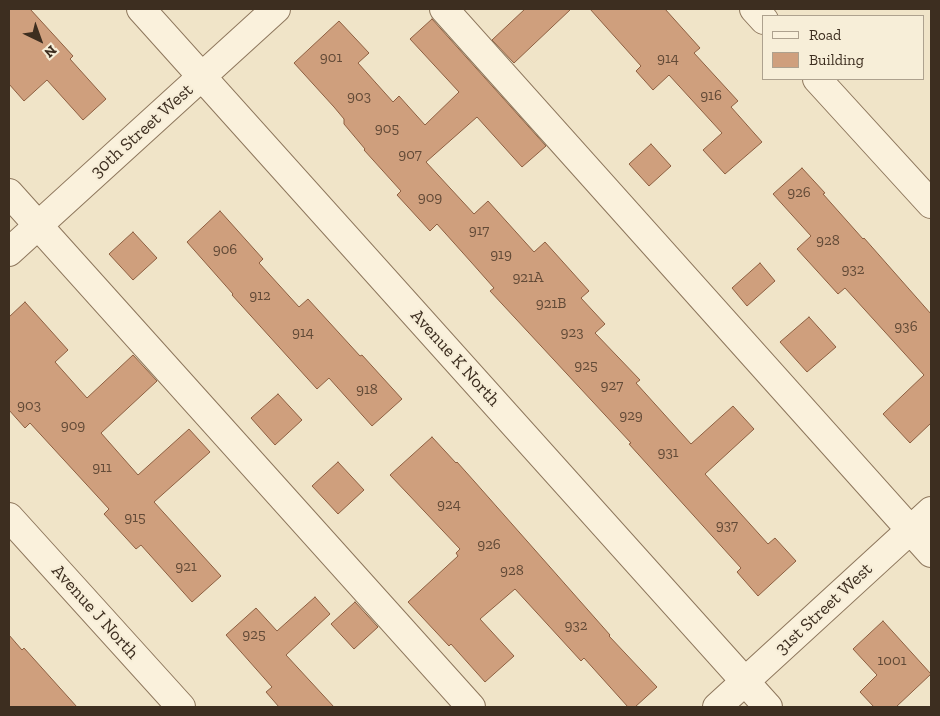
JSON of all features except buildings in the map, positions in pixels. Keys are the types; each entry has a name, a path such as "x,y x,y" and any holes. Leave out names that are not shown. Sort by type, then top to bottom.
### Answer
{"street":[{"name":"Avenue K North","path":"141,9 768,707"},
{"name":"30th Street West","path":"9,252 276,9"},
{"path":"444,9 931,553"},
{"path":"818,80 931,204"},
{"path":"9,192 471,707"},
{"name":"31st Street West","path":"717,707 931,511"},
{"name":"Avenue J North","path":"9,517 181,707"}]}
